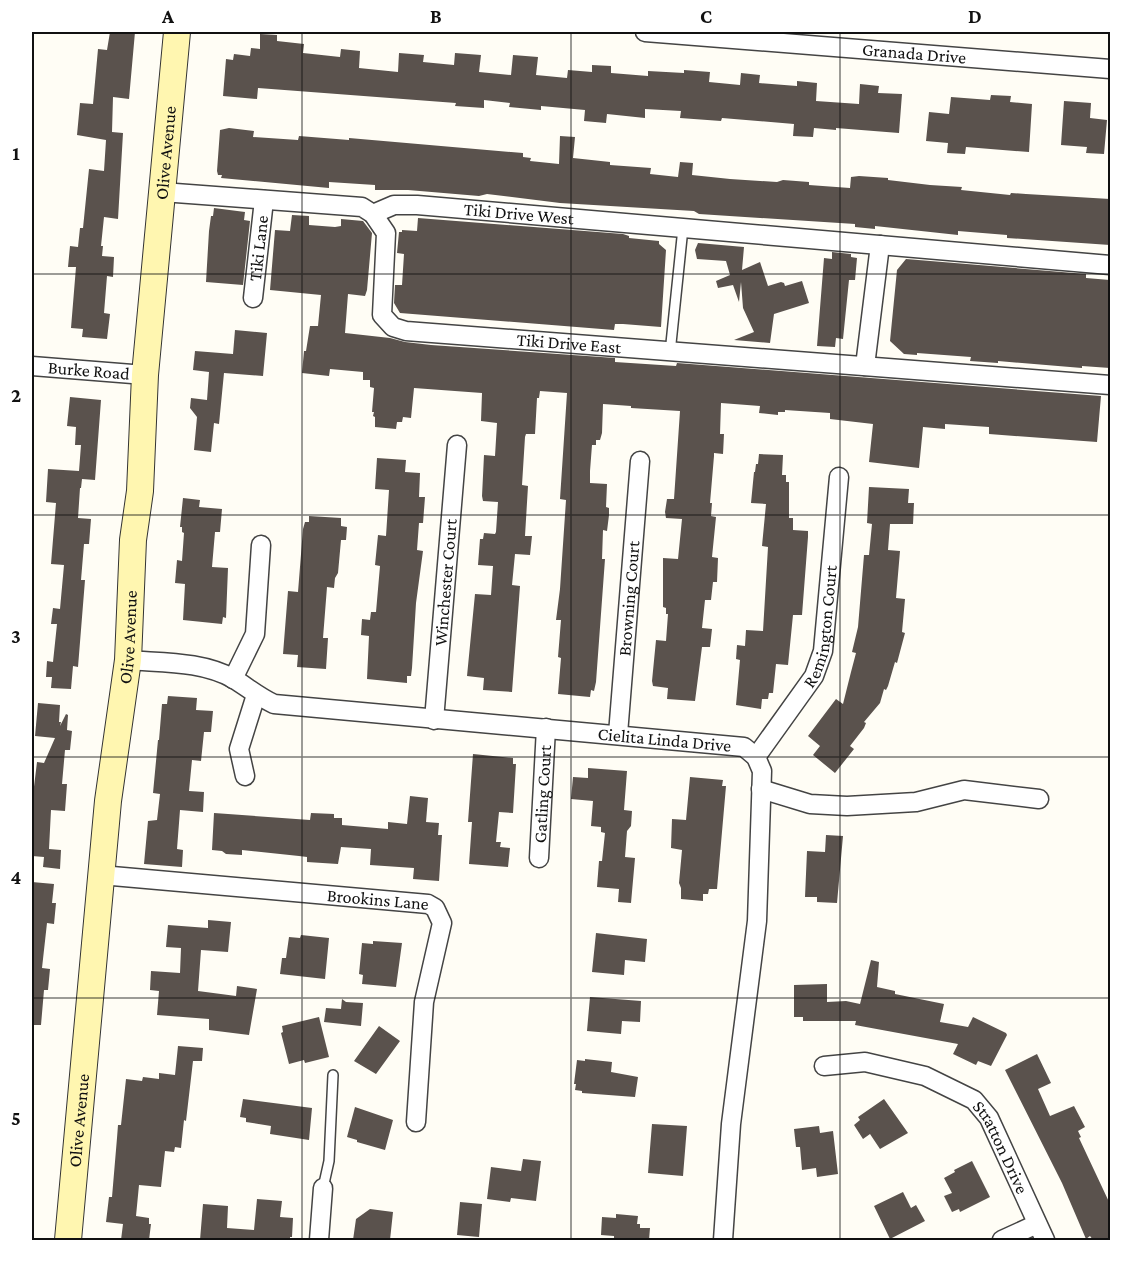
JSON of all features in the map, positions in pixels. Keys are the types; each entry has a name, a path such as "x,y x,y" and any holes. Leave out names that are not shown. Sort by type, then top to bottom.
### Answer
{"main road":[{"name":"Olive Avenue","path":"69,1240 108,801 128,660 133,540 140,491 145,375 177,32"}],"street":[{"name":"Granada Drive","path":"645,32 1110,69"},
{"path":"162,192 362,207 373,214"},
{"name":"Tiki Lane","path":"253,298 264,200"},
{"name":"Tiki Drive West","path":"373,214 393,205 417,205 1110,265"},
{"name":"Tiki Drive East","path":"373,214 386,233 382,315 393,327 418,332 670,353 1110,385"},
{"path":"865,366 880,245"},
{"name":"Burke Road","path":"32,366 145,375"},
{"name":"Winchester Court","path":"434,720 457,445"},
{"name":"Browning Court","path":"618,734 640,461"},
{"name":"Remington Court","path":"756,757 814,676 823,651 839,477"},
{"path":"233,679 255,634 261,545"},
{"name":"Cielita Linda Drive","path":"128,660 196,665 233,679 274,704 744,747 756,757 762,771 757,921 731,1124 723,1240"},
{"path":"245,776 239,749 256,695"},
{"name":"Gatling Court","path":"539,858 546,728"},
{"path":"761,789 810,804 847,806 916,802 964,790 1039,799"},
{"name":"Brookins Lane","path":"101,875 428,904 435,908 442,923 424,1002 416,1122"},
{"name":"Stratton Drive","path":"824,1066 865,1062 925,1076 974,1100 989,1118 1041,1232"},
{"path":"319,1240 322,1188"},
{"path":"1002,1240 1041,1232"}],"lane":[{"path":"670,353 683,228"},
{"path":"322,1188 328,1161 333,1076"}],"building":[{"path":"110,32 135,32 129,99 113,97 112,132 123,133 118,219 104,217 101,246 103,246 102,256 114,257 113,277 107,276 104,313 110,314 107,339 82,337 83,329 71,328 76,267 68,267 70,246 78,247 80,228 83,228 89,169 104,171 106,140 77,135 80,103 93,104 98,49 107,50"},
{"path":"260,34 277,35 277,41 304,44 303,53 340,57 341,49 360,51 359,68 398,72 399,53 424,55 423,62 454,65 455,53 481,55 479,72 511,75 513,55 538,57 536,75 567,78 568,70 592,72 592,65 611,66 611,73 648,76 648,71 710,72 709,82 740,85 741,73 760,75 759,83 797,86 797,81 817,83 816,101 859,104 860,84 879,86 878,93 902,94 899,133 814,128 813,137 793,136 794,124 722,118 721,121 680,118 681,111 645,109 645,118 607,114 606,123 584,121 585,110 541,106 541,110 509,107 510,103 484,100 484,108 455,106 456,103 258,88 257,99 223,96 226,59 233,60 234,54 250,56 251,48 260,49"},
{"path":"991,95 1011,96 1010,102 1032,104 1029,152 966,147 965,154 947,153 948,143 926,141 929,112 949,114 951,97 990,100"},
{"path":"1064,101 1091,103 1090,118 1107,120 1104,154 1086,153 1087,147 1061,145"},
{"path":"229,128 254,131 253,137 298,140 299,136 349,140 349,138 523,153 523,157 531,158 530,161 559,164 560,136 575,137 573,158 610,162 610,165 651,168 650,174 678,177 680,162 693,163 692,175 730,179 777,182 783,180 809,182 809,185 850,188 851,177 859,176 962,187 961,190 1010,195 1011,193 1110,199 1110,245 1007,238 1007,235 958,231 958,235 875,226 875,229 855,227 855,224 560,203 487,194 479,196 408,190 375,190 375,185 329,182 329,188 221,178 222,175 218,175 217,171 220,130"},
{"path":"214,208 245,212 244,220 250,221 243,285 206,282 209,231"},
{"path":"292,215 309,216 309,225 335,227 341,226 341,219 363,221 372,233 367,290 365,296 348,294 345,333 431,345 615,358 615,362 676,366 677,363 1101,396 1097,442 989,434 989,427 945,424 945,429 923,427 919,468 869,462 873,424 830,419 830,413 785,410 785,412 778,412 778,415 759,413 760,406 721,403 720,434 724,434 723,454 714,453 710,503 712,503 711,516 716,517 712,557 718,558 717,582 713,582 711,600 705,600 702,628 712,629 710,647 702,647 695,701 667,699 668,688 653,686 652,681 656,640 666,641 668,614 666,614 666,608 663,607 663,558 678,559 682,519 666,518 665,512 667,499 674,499 680,411 603,404 602,433 600,440 596,440 596,445 592,445 590,483 607,484 606,507 609,508 609,515 607,531 603,530 602,559 605,559 596,682 590,697 558,694 561,620 556,620 566,500 560,499 567,393 540,391 539,398 537,398 535,434 526,434 525,437 522,485 528,486 525,536 532,536 530,555 515,554 512,585 520,586 512,692 483,690 484,678 467,676 475,594 491,595 493,566 478,565 480,539 483,539 484,533 495,534 496,532 498,502 483,501 482,496 484,455 495,456 497,423 481,421 482,393 414,388 411,418 403,417 402,422 397,422 396,429 375,427 374,412 372,412 374,388 370,387 370,380 363,380 363,372 330,369 329,376 302,373 310,326 318,326 321,295 270,290 275,230 290,231"},
{"path":"418,218 623,234 629,238 659,241 659,244 666,250 661,327 615,324 614,330 400,313 394,303 395,285 402,285 404,254 397,253 399,232 402,230 417,231"},
{"path":"698,243 744,247 742,270 760,262 768,286 781,282 785,286 802,281 809,303 774,314 770,343 734,340 754,332 743,308 741,282 739,302 733,285 718,288 716,281 730,275 726,261 697,259 695,250"},
{"path":"832,252 851,254 851,257 857,258 855,280 849,280 843,339 836,338 835,347 817,346 824,258 832,259"},
{"path":"906,259 1086,274 1086,278 1110,280 1110,368 998,361 998,363 970,361 971,357 904,354 890,341 897,270"},
{"path":"235,330 267,333 263,376 224,373 219,424 214,423 211,452 194,450 197,417 190,408 191,398 207,400 209,372 193,370 195,351 233,354"},
{"path":"70,397 101,400 95,480 82,479 80,488 78,518 91,519 89,544 84,544 81,580 85,580 78,667 73,666 71,689 51,688 52,677 46,677 47,661 53,662 57,624 51,624 53,608 60,609 64,565 51,564 56,503 46,502 48,469 79,471 81,445 75,445 76,427 67,426"},
{"path":"759,454 783,455 782,475 786,475 786,482 789,482 789,518 793,518 793,530 808,531 802,615 793,615 788,665 776,664 773,693 769,693 768,699 762,699 761,709 736,705 740,660 736,659 737,645 745,646 746,630 763,631 768,547 762,546 766,504 751,503 754,472"},
{"path":"377,458 406,460 405,472 420,473 419,497 425,497 423,523 419,523 417,550 423,551 416,603 412,668 411,676 407,676 407,683 367,679 369,636 361,635 362,619 370,620 371,612 376,612 380,566 375,565 378,535 386,536 389,490 375,489"},
{"path":"869,487 909,489 908,503 914,503 913,524 890,524 888,550 900,551 896,598 905,599 902,632 905,633 897,663 895,662 880,703 864,722 866,723 864,728 850,746 854,749 835,773 813,755 820,746 808,736 836,699 843,704 856,653 852,652 858,627 864,555 869,555 872,524 867,523"},
{"path":"183,498 200,500 199,507 222,509 220,532 215,532 212,567 228,568 226,618 223,617 222,624 183,620 185,584 175,583 177,560 182,561 184,533 180,527"},
{"path":"309,516 341,518 341,526 347,527 346,540 341,540 334,588 327,587 323,638 328,638 326,669 297,667 298,655 283,654 288,591 298,592 303,529 305,522 309,522"},
{"path":"168,696 197,698 196,710 213,711 211,732 204,732 201,761 192,760 189,791 204,792 203,812 180,810 177,849 183,850 182,867 144,864 148,821 157,820 160,794 153,793 162,704 167,704"},
{"path":"38,703 60,705 60,726 66,714 68,715 67,730 72,731 70,750 65,750 62,784 67,784 65,811 51,810 49,849 61,850 60,869 43,867 44,857 32,856 32,803 37,762 44,763 55,738 35,736"},
{"path":"473,754 513,758 513,764 516,764 513,813 499,812 496,842 501,842 500,847 510,848 508,867 469,864 472,822 468,822"},
{"path":"588,768 627,771 624,810 632,811 631,826 627,831 625,857 635,858 631,903 618,902 619,889 597,887 599,861 602,861 605,833 601,832 601,827 591,826 593,801 571,799 573,777 588,778"},
{"path":"690,777 723,780 722,786 726,786 717,889 709,889 708,894 703,894 703,901 681,899 679,883 682,850 671,848 672,819 686,820"},
{"path":"410,796 428,798 426,822 439,823 438,835 442,835 439,881 413,879 414,868 370,865 371,849 341,847 338,864 307,862 307,857 299,856 242,850 242,855 226,854 212,850 214,813 310,820 311,813 334,814 334,818 342,818 342,825 388,829 388,822 407,824"},
{"path":"826,835 843,836 837,903 817,902 817,897 805,897 807,851 825,852"},
{"path":"32,882 54,884 52,903 56,903 54,924 47,923 42,968 50,969 48,990 44,990 41,1025 32,1025"},
{"path":"208,920 231,922 228,952 201,950 198,991 236,996 237,986 257,989 249,1035 209,1030 209,1019 157,1015 159,991 150,990 151,971 180,973 181,948 166,947 168,925 208,928"},
{"path":"596,933 647,939 645,962 625,960 624,975 592,972"},
{"path":"301,935 329,938 325,979 280,974 282,958 286,958 289,937 300,938"},
{"path":"373,941 402,943 396,987 362,984 363,975 359,974 362,943 373,944"},
{"path":"871,960 879,962 877,987 895,991 895,994 944,1004 940,1022 968,1027 973,1017 1006,1033 991,1066 978,1061 976,1065 953,1054 958,1044 855,1025 856,1021 803,1021 803,1017 794,1017 794,985 827,984 827,1002 846,1001 860,1004"},
{"path":"590,997 641,1001 640,1022 622,1021 621,1034 587,1031"},
{"path":"342,999 346,1002 363,1003 361,1026 324,1022 326,1008 341,1009"},
{"path":"319,1017 329,1057 289,1064 281,1033 283,1032 282,1026"},
{"path":"379,1026 400,1041 376,1074 354,1061"},
{"path":"178,1046 203,1048 202,1061 193,1061 181,1148 175,1147 174,1152 165,1151 161,1187 139,1185 136,1216 149,1218 149,1224 151,1224 149,1240 121,1240 123,1224 106,1222 109,1197 112,1197 118,1125 121,1125 126,1079 142,1081 143,1077 159,1079 159,1073 175,1075"},
{"path":"1037,1054 1051,1083 1038,1089 1050,1116 1074,1106 1085,1127 1078,1131 1081,1137 1079,1138 1110,1204 1110,1240 1093,1240 1090,1236 1086,1239 1062,1183 1005,1070"},
{"path":"585,1059 612,1062 611,1072 638,1077 635,1097 582,1093 582,1091 575,1090 577,1060 585,1061"},
{"path":"243,1099 312,1108 309,1140 270,1134 271,1126 246,1122 246,1118 240,1117"},
{"path":"884,1099 908,1133 880,1149 870,1134 863,1139 854,1125 860,1120 858,1117"},
{"path":"355,1107 393,1120 385,1150 347,1137"},
{"path":"652,1124 687,1126 683,1176 648,1173"},
{"path":"819,1126 820,1133 833,1131 838,1174 817,1177 816,1168 802,1170 800,1147 796,1147 794,1129"},
{"path":"523,1159 541,1161 536,1201 511,1198 510,1202 487,1199 491,1167 521,1171"},
{"path":"972,1161 990,1197 960,1212 959,1209 952,1212 944,1196 952,1193 944,1178"},
{"path":"903,1192 911,1208 916,1205 925,1221 890,1239 874,1206"},
{"path":"257,1199 282,1201 280,1217 293,1218 290,1240 200,1240 203,1204 228,1206 227,1228 254,1230"},
{"path":"460,1202 482,1204 479,1237 457,1235"},
{"path":"370,1209 393,1212 390,1240 353,1240 356,1219"},
{"path":"616,1214 638,1216 637,1224 640,1224 640,1228 650,1228 649,1240 614,1240 614,1236 601,1235 602,1217 616,1218"}]}
